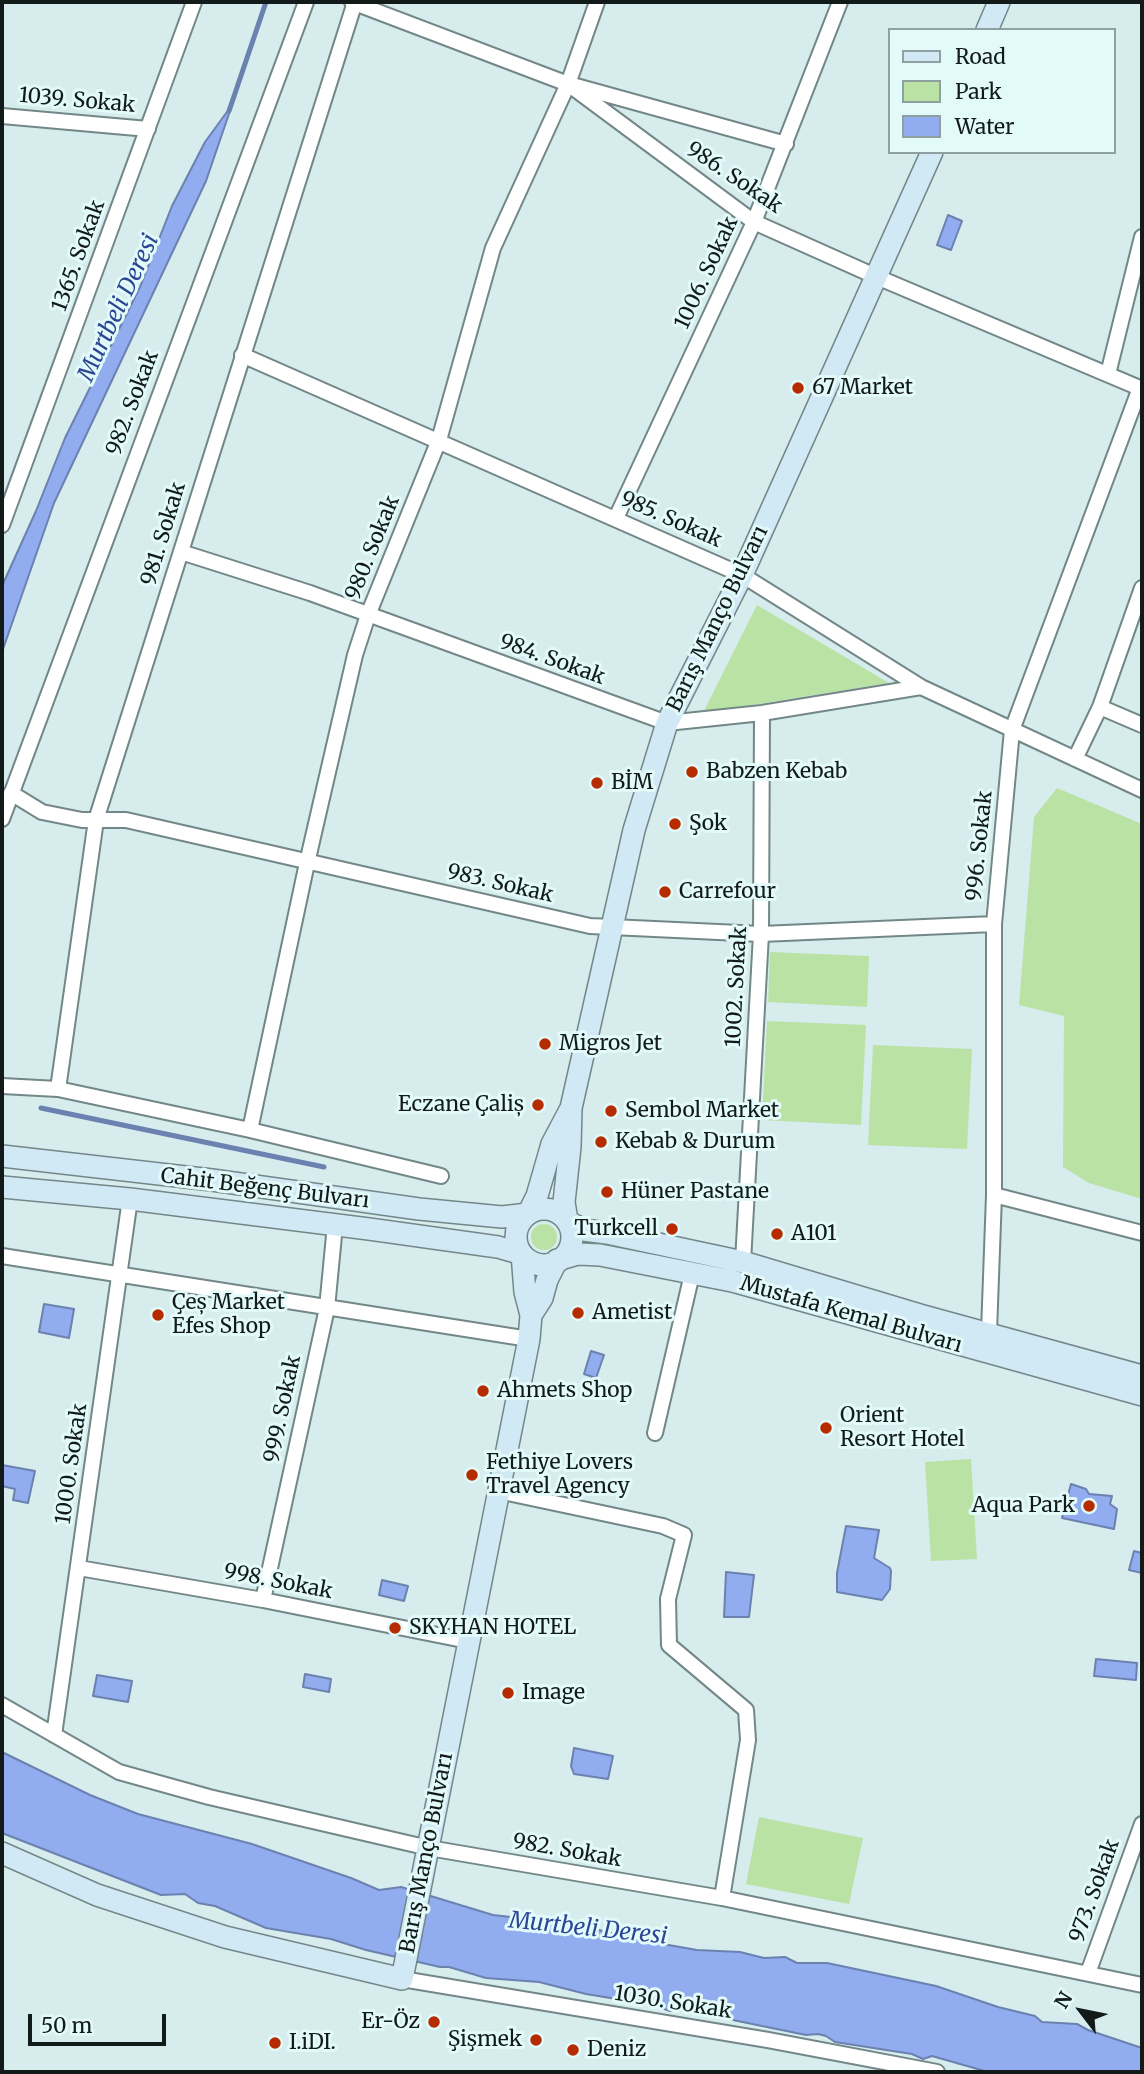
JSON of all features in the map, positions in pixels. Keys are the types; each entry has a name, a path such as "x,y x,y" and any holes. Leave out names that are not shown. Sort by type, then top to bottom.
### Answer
{"main road":[{"path":"987,28 999,2"},
{"name":"Barış Manço Bulvarı","path":"567,1222 564,1202 570,1147 570,1108 634,830 667,723 742,575 931,154"},
{"name":"Barış Manço Bulvarı","path":"528,1214 537,1196 552,1144 570,1108"},
{"name":"Cahit Beğenç Bulvarı","path":"2,1156 212,1180 419,1209 502,1217 528,1214"},
{"name":"Cahit Beğenç Bulvarı","path":"2,1186 335,1225 498,1247 522,1254"},
{"path":"549,1209 559,1213 567,1222 571,1243 566,1253 558,1260 541,1264 522,1254 516,1233 520,1222 528,1214 549,1209"},
{"name":"Mustafa Kemal Bulvarı","path":"567,1222 584,1230 743,1262 920,1315 1142,1376"},
{"name":"Barış Manço Bulvarı","path":"2,1853 97,1895 225,1937 402,1979 530,1339 531,1315 525,1292 522,1254"},
{"name":"Mustafa Kemal Bulvarı","path":"558,1260 578,1254 600,1255 732,1281 1142,1395"},
{"name":"Barış Manço Bulvarı","path":"531,1315 542,1298 547,1280 558,1260"}],"street":[{"name":"1365. Sokak","path":"2,525 194,2"},
{"name":"982. Sokak","path":"2,819 306,2"},
{"name":"986. Sokak","path":"354,2 568,84 754,222 1141,388"},
{"name":"981. Sokak","path":"58,1089 96,820 354,2"},
{"name":"980. Sokak","path":"250,1130 355,655 368,615 439,440 493,248 568,84 597,2"},
{"name":"1006. Sokak","path":"616,518 754,222 841,2"},
{"path":"568,84 786,144"},
{"name":"1039. Sokak","path":"2,116 148,129"},
{"path":"1108,374 1142,237"},
{"name":"985. Sokak","path":"242,355 742,575 920,687 1142,790"},
{"name":"996. Sokak","path":"989,1332 994,1195 994,924 1012,730 1141,388"},
{"name":"984. Sokak","path":"181,552 310,593 667,723 762,713 920,687"},
{"path":"1075,759 1100,707 1142,588"},
{"path":"1100,707 1142,725"},
{"name":"1002. Sokak","path":"743,1262 761,934 762,713"},
{"name":"983. Sokak","path":"11,793 42,812 96,820 126,820 590,926 761,934 994,924"},
{"path":"2,1086 58,1089 441,1175"},
{"path":"994,1195 1142,1233"},
{"name":"1000. Sokak","path":"54,1735 130,1199"},
{"name":"999. Sokak","path":"263,1600 327,1308 335,1225"},
{"path":"2,1256 530,1339"},
{"path":"655,1433 692,1274"},
{"path":"498,1491 663,1527 684,1535 668,1599 669,1645 746,1710 748,1740 722,1898"},
{"name":"998. Sokak","path":"79,1568 263,1600 468,1641"},
{"name":"982. Sokak","path":"2,1705 119,1772 209,1797 429,1848 722,1898 1142,1985"},
{"name":"973. Sokak","path":"1088,1973 1142,1824"},
{"name":"1030. Sokak","path":"402,1979 768,2039 937,2072"}],"green space":[{"path":"757,605 889,683 703,713"},
{"path":"1057,788 1142,824 1142,1199 1089,1183 1063,1167 1064,1016 1019,1005 1034,817"},
{"path":"770,952 869,956 867,1007 768,1002"},
{"path":"767,1021 866,1025 861,1125 762,1120"},
{"path":"873,1045 972,1049 967,1149 868,1145"},
{"path":"544,1224 553,1228 557,1237 553,1246 544,1250 535,1246 531,1237 535,1228"},
{"path":"971,1459 977,1559 931,1561 925,1462"},
{"path":"759,1817 863,1838 849,1904 746,1884"}],"water":[{"path":"232,105 206,181 54,503 2,652 2,586 65,438 140,287 172,206 205,142"},
{"path":"948,215 962,221 951,250 937,245"},
{"path":"44,1304 74,1309 69,1338 39,1332"},
{"path":"591,1351 604,1355 596,1378 584,1374"},
{"path":"2,1465 35,1471 28,1503 13,1500 15,1489 2,1486"},
{"name":"Aqua Park","path":"1071,1484 1086,1489 1089,1494 1112,1496 1110,1504 1117,1509 1114,1529 1062,1518"},
{"path":"846,1526 879,1530 874,1558 891,1571 890,1589 882,1600 837,1592 837,1573"},
{"path":"1134,1551 1142,1553 1142,1573 1129,1570"},
{"path":"726,1572 754,1575 749,1617 724,1617"},
{"path":"382,1580 408,1586 404,1601 379,1595"},
{"path":"1096,1659 1137,1663 1136,1680 1094,1676"},
{"path":"305,1674 331,1679 329,1692 303,1687"},
{"path":"97,1675 132,1681 128,1702 93,1696"},
{"path":"574,1748 613,1756 608,1779 574,1774 571,1766"},
{"path":"2,1752 90,1795 138,1814 252,1844 379,1890 401,1887 493,1915 573,1924 697,1950 740,1952 764,1958 785,1957 797,1963 827,1963 936,1986 998,2007 1035,2016 1042,2022 1077,2024 1142,2048 1142,2072 988,2072 932,2056 923,2059 912,2054 835,2042 818,2034 806,2035 684,2010 670,2011 653,2005 586,1994 539,1982 486,1978 449,1967 366,1950 331,1939 266,1928 215,1906 198,1903 185,1894 161,1895 2,1833"}],"waterway":[{"name":"Murtbeli Deresi","path":"229,111 266,2"},
{"path":"41,1108 324,1167"}],"place":[{"name":"67 Market","path":"798,388"},
{"name":"Babzen Kebab","path":"692,772"},
{"name":"BİM","path":"597,783"},
{"name":"Şok","path":"675,824"},
{"name":"Carrefour","path":"665,892"},
{"name":"Migros Jet","path":"545,1044"},
{"name":"Eczane Çaliș","path":"538,1105"},
{"name":"Sembol Market","path":"611,1111"},
{"name":"Kebab & Durum","path":"601,1142"},
{"name":"Hüner Pastane","path":"607,1192"},
{"name":"Turkcell","path":"672,1229"},
{"name":"A101","path":"777,1234"},
{"name":"Ametist","path":"578,1313"},
{"name":"Çeș Market Efes Shop","path":"158,1315"},
{"name":"Ahmets Shop","path":"483,1391"},
{"name":"Orient Resort Hotel","path":"826,1428"},
{"name":"Fethiye Lovers Travel Agency","path":"472,1475"},
{"name":"Aqua Park","path":"1089,1506"},
{"name":"SKYHAN HOTEL","path":"395,1628"},
{"name":"Image","path":"508,1693"},
{"name":"Er-Öz","path":"434,2022"},
{"name":"Şişmek","path":"536,2040"},
{"name":"I.iDI.","path":"275,2043"},
{"name":"Deniz","path":"573,2050"}]}
